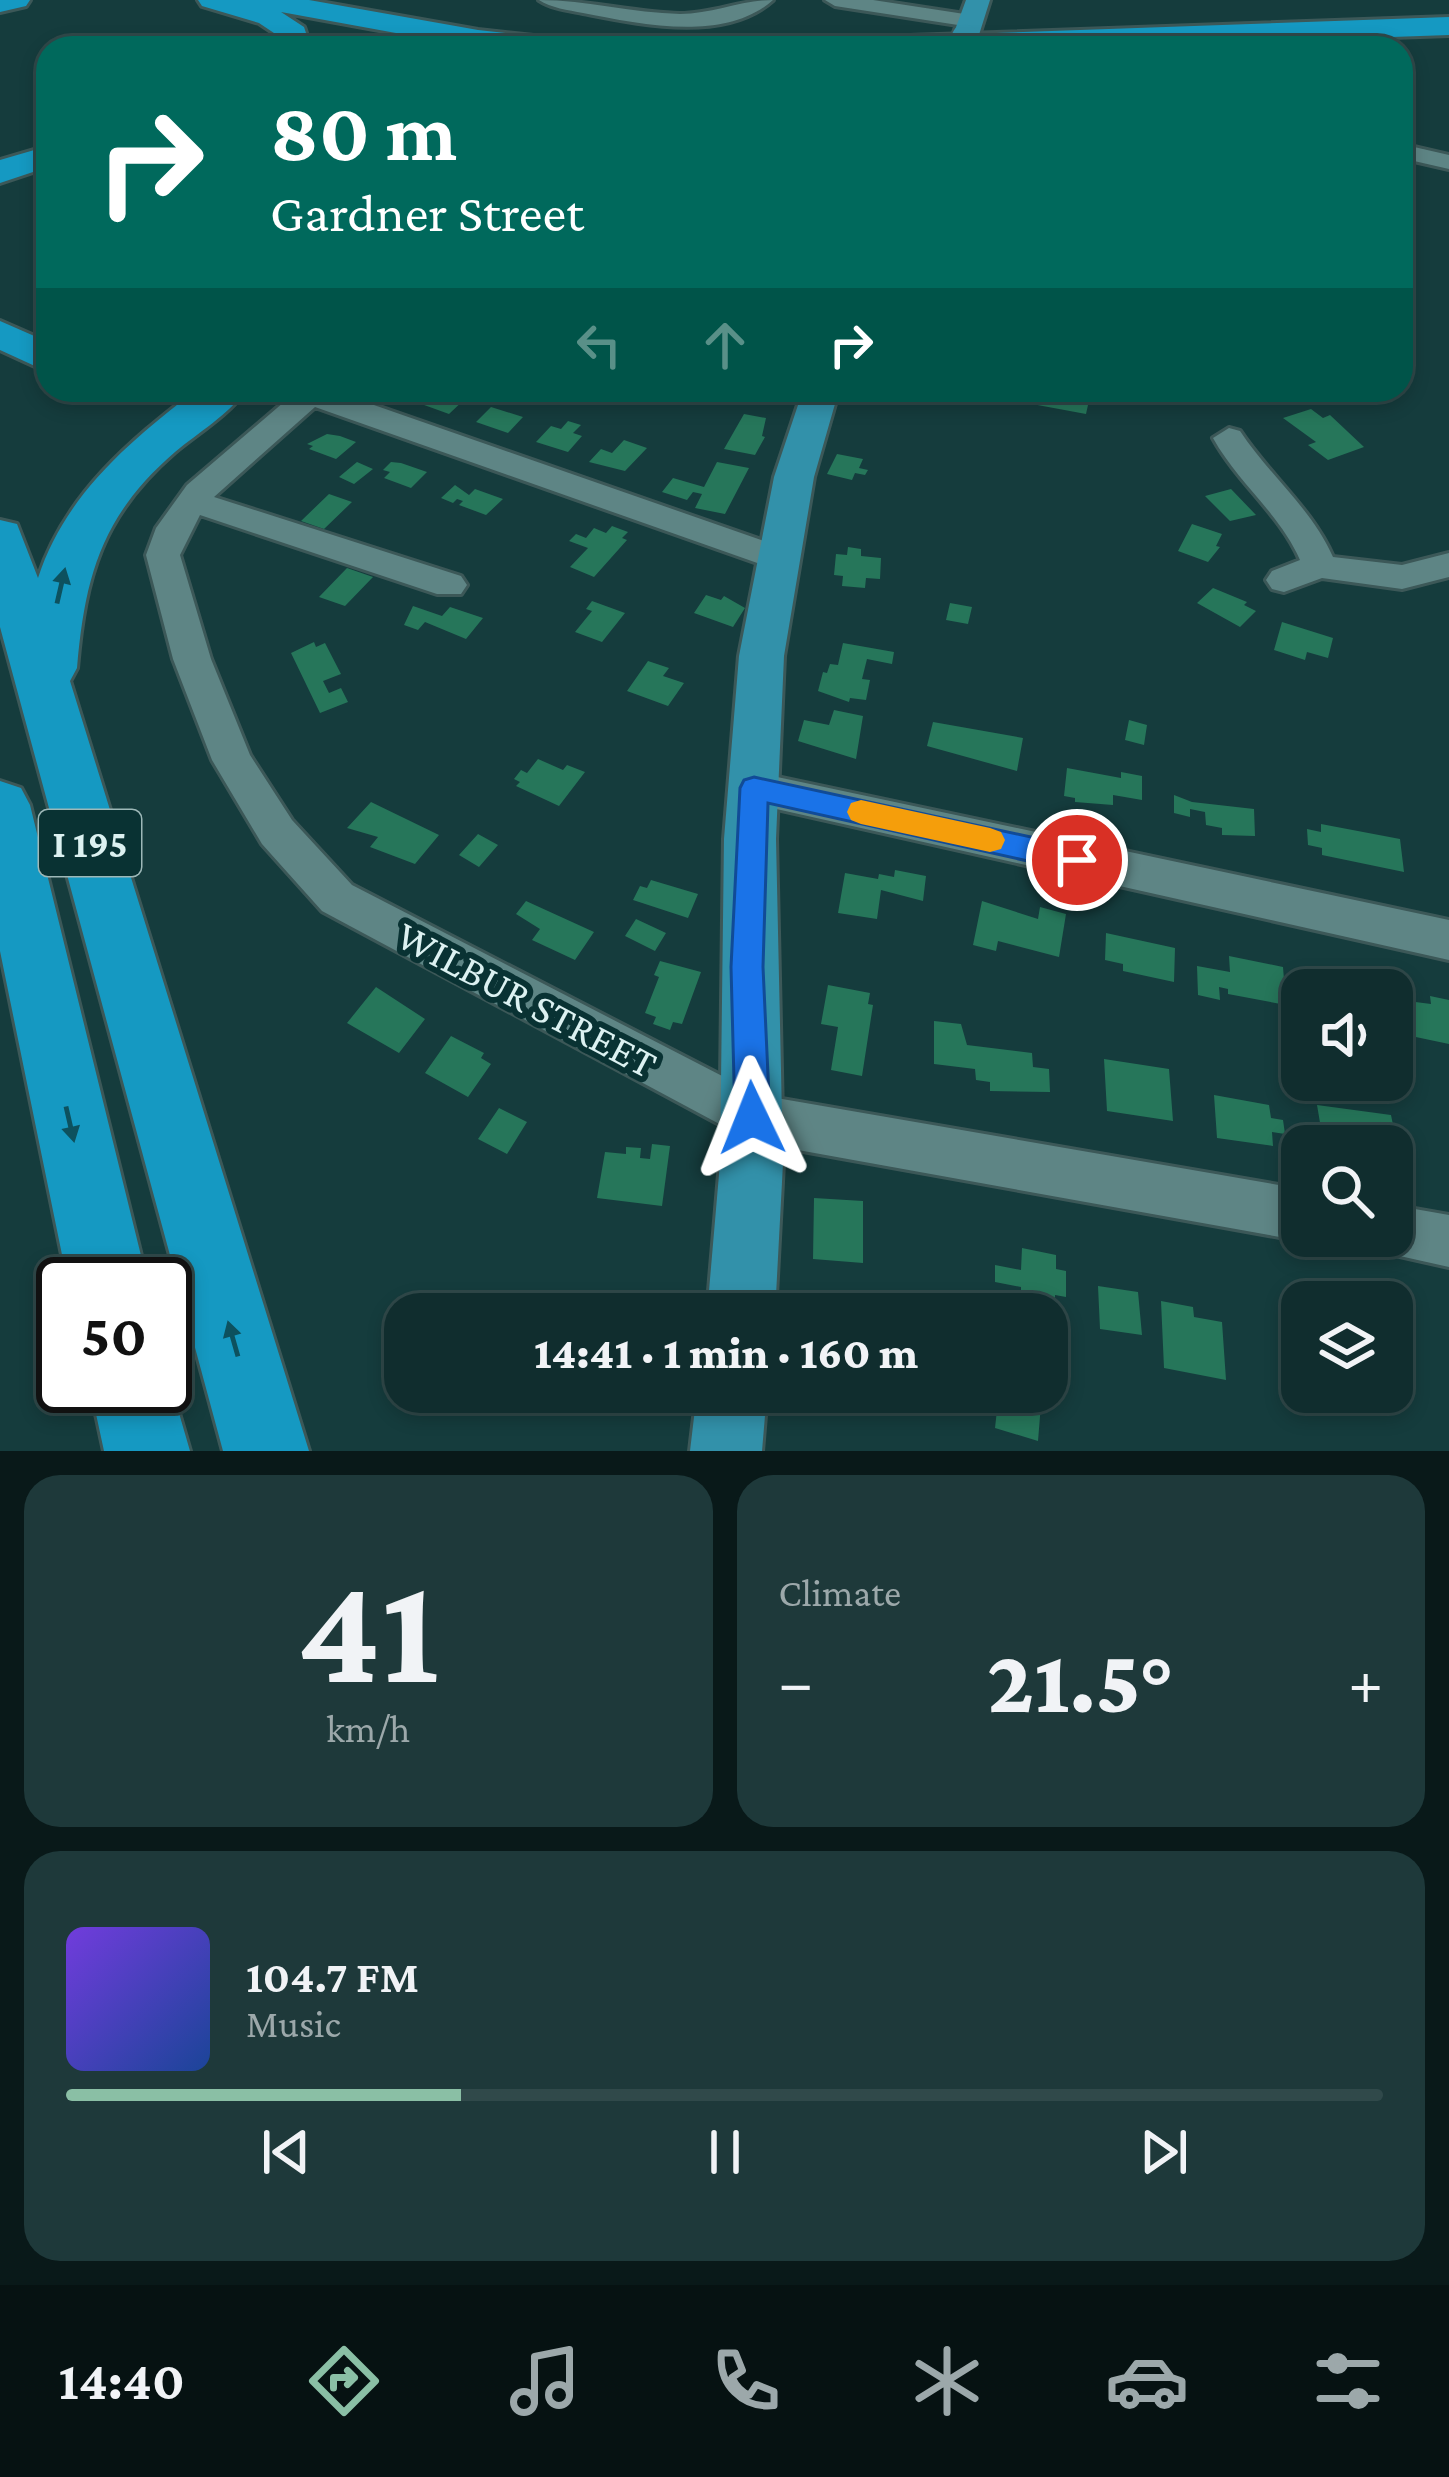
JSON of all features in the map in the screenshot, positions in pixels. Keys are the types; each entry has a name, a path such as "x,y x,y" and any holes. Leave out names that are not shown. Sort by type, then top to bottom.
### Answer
{"highway":[{"path":"0,3 16,0"},
{"path":"212,0 279,22 294,36"},
{"path":"260,0 464,36"},
{"path":"1165,36 1449,26"},
{"path":"1413,39 1449,38"},
{"path":"0,172 36,162"},
{"path":"0,190 36,180"},
{"path":"0,333 36,352"},
{"path":"48,702 55,612 70,549 84,520 146,452 209,402"},
{"name":"I 195","path":"0,536 266,1451"},
{"name":"I 195","path":"0,805 102,1257"},
{"path":"0,927 53,1054"},
{"path":"138,1413 147,1451"}],"main road":[{"path":"742,1293 752,1118 747,967 759,672 792,473 817,402"},
{"path":"726,1451 731,1413"}],"street":[{"path":"548,0 659,17 731,14 763,0"},
{"path":"835,0 969,27"},
{"path":"1413,154 1449,162"},
{"name":"WILBUR STREET","path":"303,402 192,501 173,528 163,555 192,659 232,760 252,797 320,883 353,908 752,1118 1281,1211"},
{"path":"339,402 775,556"},
{"path":"1229,438 1239,459 1309,534 1321,566"},
{"path":"192,501 449,585"},
{"path":"1284,580 1321,566 1402,578 1449,565"},
{"path":"754,788 1449,940"},
{"path":"1413,1235 1449,1241"}],"building":[{"path":"416,402 462,402 449,414"},
{"path":"1081,402 1088,405 1086,414 1032,404"},
{"path":"491,407 523,417 508,433 476,422"},
{"path":"1311,409 1323,418 1330,415 1364,447 1328,460 1308,445 1316,442 1283,418"},
{"path":"744,414 766,418 765,437 755,455 724,449"},
{"path":"568,421 581,425 573,433 582,436 568,452 536,442 551,426 561,429"},
{"path":"327,434 356,442 336,459 309,449 313,446 307,444"},
{"path":"624,440 647,448 625,471 589,462 601,449 612,453"},
{"path":"837,454 863,459 859,468 868,470 865,475 855,473 852,480 827,474"},
{"path":"357,462 373,469 354,484 339,477"},
{"path":"391,462 427,472 411,488 384,478 390,472 383,470"},
{"path":"717,462 749,468 725,514 695,508 702,494 693,492 687,500 662,492 673,478 704,487"},
{"path":"455,485 469,495 475,489 503,499 486,515 459,505 463,501 441,498"},
{"path":"1231,489 1256,515 1230,521 1205,496"},
{"path":"329,494 352,502 324,529 301,521"},
{"path":"1192,524 1222,534 1216,546 1220,547 1208,562 1178,551"},
{"path":"612,526 628,532 622,538 627,540 594,577 570,567 588,548 569,541 576,534 586,538 594,528 606,533"},
{"path":"848,547 861,549 861,556 881,558 880,579 866,578 865,588 842,586 843,576 834,575 836,554 847,555"},
{"path":"347,568 373,577 345,606 319,597"},
{"path":"1213,588 1247,602 1244,605 1256,611 1240,627 1197,603"},
{"path":"706,595 721,600 724,596 745,608 733,627 694,613"},
{"path":"592,601 625,613 602,642 575,632 592,611 586,609"},
{"path":"950,603 972,607 968,624 946,620"},
{"path":"413,606 442,616 450,607 483,618 466,639 425,622 418,630 404,625"},
{"path":"1282,622 1333,638 1328,658 1307,652 1305,660 1274,650"},
{"path":"314,642 316,647 325,643 341,674 323,681 329,693 341,688 348,702 320,713 291,653"},
{"path":"843,643 894,652 892,664 867,659 862,679 870,680 866,700 850,698 849,702 818,691 823,672 827,673 830,664 838,665"},
{"path":"648,661 669,668 663,676 684,683 668,706 627,691"},
{"path":"834,710 863,716 856,759 798,741 804,720 829,725"},
{"path":"1129,720 1147,725 1144,745 1125,740"},
{"path":"933,722 1023,738 1017,771 927,746"},
{"path":"538,759 563,770 567,765 585,772 559,806 516,786 520,782 514,779 521,770 527,773"},
{"path":"1067,768 1121,778 1121,772 1142,776 1142,800 1113,795 1113,805 1075,802 1064,796"},
{"path":"1174,795 1192,802 1254,809 1255,836 1222,835 1222,828 1206,825 1205,812 1190,809 1190,817 1174,813"},
{"path":"371,802 439,835 415,864 370,847 378,837 347,828"},
{"path":"1321,824 1400,839 1404,872 1322,855 1322,848 1308,845 1307,829 1321,832"},
{"path":"478,834 498,845 479,867 459,855"},
{"path":"895,870 926,876 923,901 881,890 877,919 838,913 845,873 878,879 879,874 894,877"},
{"path":"651,880 698,894 688,918 633,900 640,886 647,888"},
{"path":"526,901 594,932 575,960 532,940 540,929 516,914"},
{"path":"982,901 1038,919 1040,907 1066,914 1059,957 998,941 996,951 973,945"},
{"path":"636,919 666,933 655,951 625,936"},
{"path":"1106,933 1175,948 1174,982 1123,971 1123,964 1105,960"},
{"path":"1229,956 1283,967 1281,1004 1228,994 1228,989 1219,987 1220,1000 1198,995 1197,966 1230,972"},
{"path":"660,961 701,972 682,1024 673,1022 670,1030 653,1024 656,1017 645,1013"},
{"path":"828,985 870,993 868,1004 873,1005 862,1076 831,1070 838,1027 821,1024"},
{"path":"376,987 425,1019 399,1053 347,1023"},
{"path":"1430,996 1449,1000 1449,1044 1413,1036 1413,1002 1431,1004"},
{"path":"934,1021 961,1024 967,1045 1032,1053 1033,1067 1049,1069 1050,1092 990,1091 990,1082 976,1080 975,1069 934,1064"},
{"path":"451,1036 484,1053 481,1058 491,1064 468,1097 425,1073"},
{"path":"1104,1059 1169,1069 1173,1121 1107,1111"},
{"path":"1214,1095 1269,1105 1271,1118 1283,1120 1281,1133 1272,1132 1273,1146 1217,1138"},
{"path":"1317,1105 1391,1115 1393,1125 1320,1125"},
{"path":"499,1108 527,1122 507,1154 478,1139"},
{"path":"652,1144 670,1146 662,1206 597,1198 605,1152 626,1154 626,1147 641,1148 640,1158 650,1159"},
{"path":"814,1198 863,1201 863,1263 813,1259"},
{"path":"1022,1248 1056,1255 1056,1269 1066,1271 1066,1293 1021,1293 1021,1287 995,1282 995,1265 1021,1270"},
{"path":"1098,1286 1138,1292 1142,1335 1100,1329"},
{"path":"1161,1301 1193,1307 1194,1317 1222,1322 1226,1380 1164,1368"},
{"path":"997,1413 1040,1413 1038,1441 995,1428"}],"slow traffic":[{"path":"861,812 990,840"}],"route":[{"path":"752,1118 747,967 754,788 1077,860"}]}
